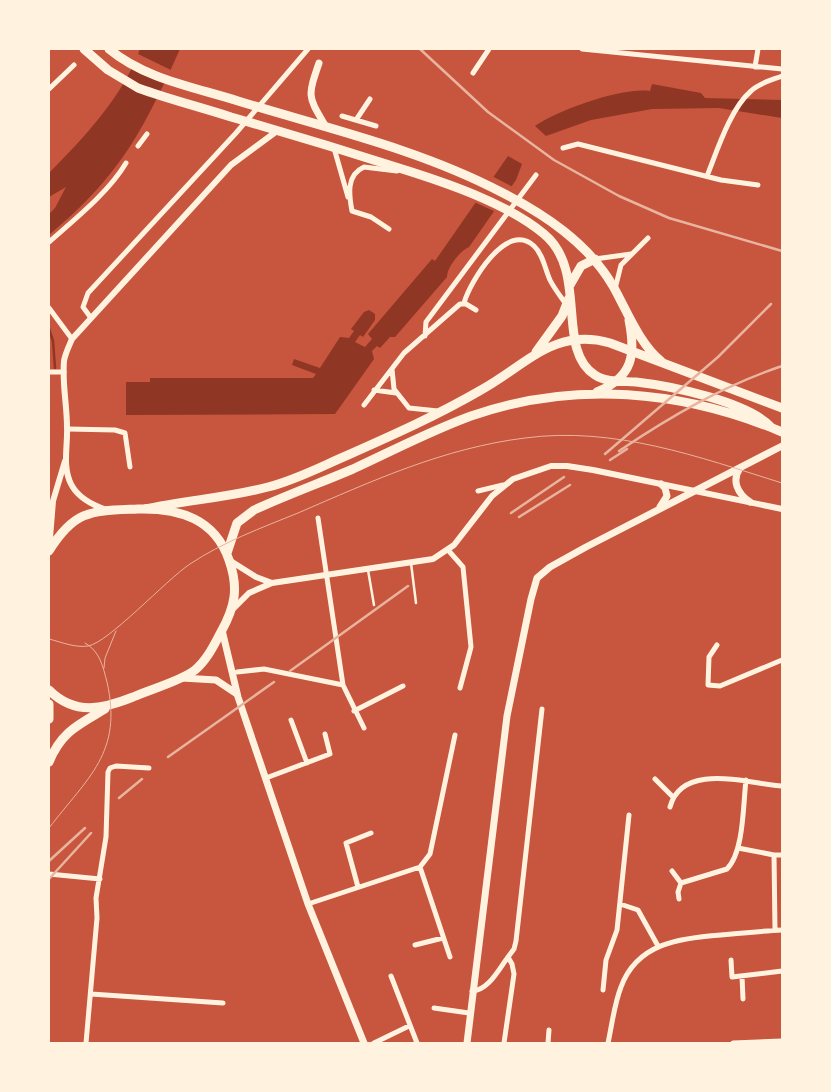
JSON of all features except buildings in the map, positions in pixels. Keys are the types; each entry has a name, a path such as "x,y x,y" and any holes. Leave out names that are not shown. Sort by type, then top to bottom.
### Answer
{"highway":[{"path":"84,49 116,76 138,88 422,175 468,192 514,215 543,233 554,244 565,264 570,288 578,355 588,370 598,377 616,381 658,385 729,404 762,417 771,427"},
{"path":"109,49 126,61 171,81 326,127 430,161 475,180 525,205 571,237 595,259 627,314 654,355 674,368"},
{"path":"534,355 557,326 567,306 573,277 581,266 595,259"},
{"path":"592,394 605,389 616,381 628,367 633,352 633,341 627,314"},
{"path":"49,550 61,531 73,520 85,514 109,510 145,509 216,499 280,484 442,411 489,386 534,355 555,344 575,339 604,342 782,408"},
{"path":"228,557 237,523 248,513 469,417 528,401 592,394 642,395 675,399 718,410 782,432"},
{"path":"49,762 59,742 67,732 108,707 191,672 199,666 222,630 232,609 236,585 228,557 216,534 202,522 184,515 145,509"},
{"path":"49,690 71,705 108,707"},
{"path":"49,704 49,719"}],"main road":[{"path":"319,63 310,94 315,109 326,127"},
{"path":"466,1043 507,716 535,583 550,567 656,510 781,447"},
{"path":"742,466 737,472 737,488 743,497 750,502"},
{"path":"656,510 662,505 667,496 665,488 661,484"},
{"path":"222,630 238,697 308,904 364,1043"},
{"path":"175,679 211,679 225,685 238,697"}],"street":[{"path":"91,318 83,307 88,293 264,102 308,49"},
{"path":"472,75 489,49"},
{"path":"582,49 782,69"},
{"path":"755,67 758,49"},
{"path":"49,89 74,65"},
{"path":"707,176 731,118 744,100 757,86 782,76"},
{"path":"356,120 370,99"},
{"path":"342,116 376,126"},
{"path":"49,550 53,501 66,458 68,429 64,360 72,339 231,165 277,131"},
{"path":"138,146 147,134"},
{"path":"562,148 574,144 584,145 707,176 758,185"},
{"path":"334,147 343,185 352,211 372,217 389,229"},
{"path":"49,242 92,203 126,163"},
{"path":"350,202 351,180 355,173 362,168 370,167 422,175"},
{"path":"425,336 426,322 536,175"},
{"path":"614,289 621,265 648,238"},
{"path":"364,405 404,354 464,303 473,282 499,247 508,241 518,239 531,243 537,249 551,281 567,306 574,325"},
{"path":"595,259 631,254"},
{"path":"464,303 476,310"},
{"path":"49,308 72,339"},
{"path":"392,368 396,393 409,408 425,411 442,411"},
{"path":"49,372 64,372"},
{"path":"374,390 396,393"},
{"path":"68,429 115,430 125,433 130,467"},
{"path":"66,458 70,482 76,492 92,504 109,510"},
{"path":"478,491 503,485 528,472 546,467 562,466 697,490 782,509"},
{"path":"232,609 249,593 272,583 411,563 433,558 448,550 503,485"},
{"path":"318,518 342,685 364,728"},
{"path":"448,550 459,561 464,571 471,647 460,688"},
{"path":"228,557 256,577 272,583"},
{"path":"717,645 710,657 708,685 720,686 782,660"},
{"path":"238,672 264,669 342,685"},
{"path":"354,711 403,686"},
{"path":"472,991 477,991 491,980 508,957 516,941 542,709"},
{"path":"291,720 307,763"},
{"path":"266,778 330,754 325,734"},
{"path":"308,904 420,867 430,854 455,735"},
{"path":"86,1043 91,994 96,898 106,837 108,774 112,767 149,768"},
{"path":"670,807 673,797 691,783 717,777 782,786"},
{"path":"655,778 673,797"},
{"path":"681,883 727,869 732,864 738,848 746,780"},
{"path":"603,990 606,960 618,930 629,815"},
{"path":"358,887 346,842 371,833"},
{"path":"738,848 774,856 782,854"},
{"path":"774,856 775,930"},
{"path":"420,867 442,938 450,957"},
{"path":"672,871 681,883"},
{"path":"49,874 100,880"},
{"path":"679,899 678,892 681,883"},
{"path":"620,904 638,910 658,946"},
{"path":"608,1043 621,987 632,965 644,954 658,946 693,936 782,930"},
{"path":"414,945 442,938"},
{"path":"504,1043 514,974 508,957"},
{"path":"731,960 732,977 782,971"},
{"path":"391,976 417,1043"},
{"path":"742,976 743,1000"},
{"path":"91,994 223,1003"},
{"path":"434,1008 469,1013"},
{"path":"374,1043 409,1026"},
{"path":"548,1043 550,1030"},
{"path":"733,1043 782,1041"}],"lane":[{"path":"411,563 416,603"},
{"path":"368,569 374,605"}],"shaded area":[{"path":"140,49 180,49 154,104 127,151 94,193 49,235 49,214 55,208 66,187 49,197 49,173 101,116 124,83"},
{"path":"652,84 701,93 705,98 782,100 782,118 719,108 652,109 591,120 546,136 535,126 559,113 607,96 650,91"},
{"path":"508,156 522,164 516,180 469,247 455,260 449,269 447,277 395,337 390,337 380,348 377,346 372,351 374,359 335,414 126,415 126,382 150,382 150,378 313,378 316,374 292,365 294,359 320,368 340,337 349,338 354,331 351,329 364,312 369,310 375,314 375,320 363,337 360,335 355,342 365,347 372,339 368,334 432,259 435,261"}],"pier":[{"path":"136,53 171,70 165,84 129,66"},
{"path":"492,176 513,187 496,212 474,202"}],"waterway":[{"path":"49,329 53,341 55,368"}],"tram line":[{"path":"49,639 78,646 88,646 97,642 123,623 190,564 229,542 409,467 466,449 525,438 558,435 591,436 656,446 782,483"},
{"path":"104,668 105,658 116,631"},
{"path":"49,828 89,778 99,762 106,746 110,728 111,707 104,671 94,650 85,643"}],"railway":[{"path":"420,49 488,112 554,160 619,196 669,218 782,251"},
{"path":"605,454 718,357 771,304"},
{"path":"619,451 658,426 718,392 782,366"},
{"path":"610,460 627,449"},
{"path":"511,513 564,477"},
{"path":"519,517 570,485"},
{"path":"290,671 408,586"},
{"path":"168,757 274,682"},
{"path":"119,798 142,779"},
{"path":"49,861 85,828"},
{"path":"49,879 91,833"}]}
